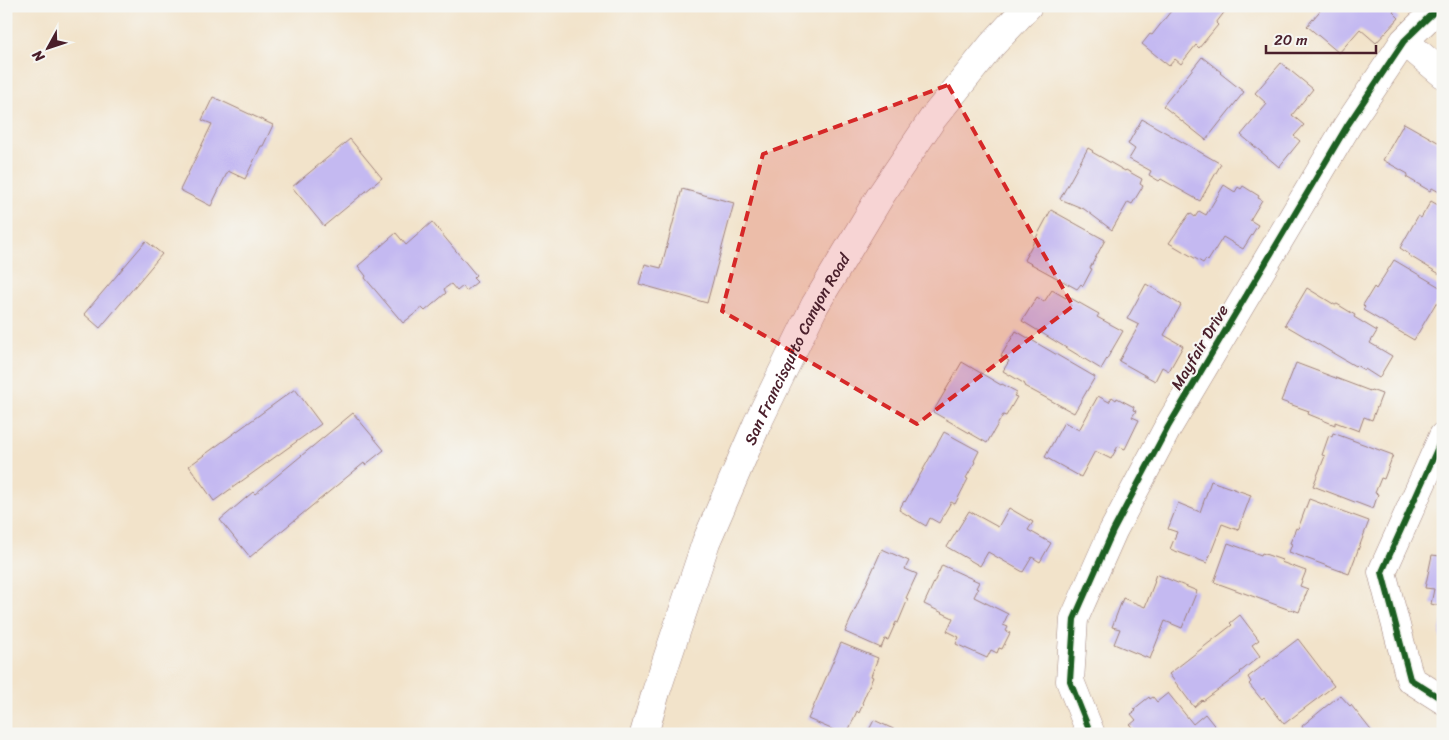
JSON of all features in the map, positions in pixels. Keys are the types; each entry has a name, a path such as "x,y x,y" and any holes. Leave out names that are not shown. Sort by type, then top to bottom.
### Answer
{"street":[{"name":"San Francisquito Canyon Road","path":"644,734 706,542 757,424 815,305 882,195 933,118 992,45 1028,6"},
{"name":"Mayfair Drive","path":"1091,734 1070,681 1074,619 1113,531 1168,427 1347,126 1404,41 1440,6"},
{"path":"1404,41 1443,74"},
{"path":"1443,436 1382,572 1410,679 1443,700"}],"highlighted area":[{"path":"948,85 1073,306 917,424 722,311 763,154"}],"building":[{"path":"1175,6 1229,6 1216,23 1218,25 1199,48 1196,45 1181,64 1175,59 1169,66 1142,44 1150,34 1152,35"},
{"path":"1324,6 1398,6 1393,12 1399,18 1376,43 1360,29 1339,53 1307,26"},
{"path":"1202,57 1244,92 1206,140 1163,106"},
{"path":"1281,63 1313,89 1292,115 1304,125 1294,136 1300,141 1279,167 1241,135 1267,104 1255,93"},
{"path":"213,97 273,125 245,179 228,171 211,206 180,190 212,124 202,120"},
{"path":"1142,119 1221,164 1200,201 1161,179 1159,181 1149,175 1151,171 1129,159 1135,149 1128,144"},
{"path":"1404,123 1443,145 1443,194 1432,188 1430,191 1406,177 1408,174 1383,160"},
{"path":"350,139 382,178 324,226 292,187"},
{"path":"1088,148 1125,171 1142,179 1140,184 1143,186 1132,204 1128,202 1112,230 1084,209 1060,199"},
{"path":"1224,185 1235,192 1238,187 1241,189 1243,186 1259,196 1258,198 1262,200 1250,220 1258,225 1243,249 1223,237 1208,261 1206,259 1203,263 1169,243 1190,213 1195,217 1199,211 1206,215"},
{"path":"682,189 734,203 707,303 639,284 645,264 661,268"},
{"path":"1431,201 1443,208 1443,276 1408,255 1400,248 1418,216 1421,218"},
{"path":"1051,210 1105,240 1083,286 1081,284 1077,289 1024,260"},
{"path":"432,222 476,275 473,278 477,282 466,291 463,286 457,291 451,284 444,289 446,293 425,311 422,308 403,323 365,278 366,276 358,266 396,233 406,245"},
{"path":"146,241 162,254 100,328 84,314"},
{"path":"1394,260 1443,289 1443,298 1439,305 1436,303 1414,340 1363,310 1365,307 1363,305 1374,287 1376,289"},
{"path":"1146,284 1181,305 1164,335 1183,346 1169,371 1162,367 1155,381 1119,361 1139,325 1127,319"},
{"path":"1307,288 1355,315 1354,317 1377,331 1370,343 1392,356 1379,378 1285,325"},
{"path":"1052,290 1099,314 1097,317 1123,331 1101,369 1022,321 1037,297 1044,302"},
{"path":"1016,331 1095,377 1074,413 1024,386 1025,384 1003,371 1009,361 1001,356"},
{"path":"962,362 1001,385 1017,392 1014,396 1017,397 1006,416 1003,415 987,443 933,412"},
{"path":"1296,363 1382,394 1372,420 1364,417 1359,431 1335,422 1335,425 1308,414 1309,411 1281,401"},
{"path":"295,389 321,424 214,501 189,466"},
{"path":"1098,396 1109,402 1112,397 1116,400 1117,398 1134,407 1133,410 1136,411 1132,417 1139,420 1125,449 1118,446 1111,459 1095,451 1081,477 1045,457 1064,422 1079,430"},
{"path":"353,413 384,450 365,465 364,463 250,557 220,520 253,492 255,494"},
{"path":"944,432 979,451 966,478 968,479 955,504 951,502 939,523 930,518 926,526 899,510"},
{"path":"1333,433 1393,455 1384,479 1381,478 1375,493 1378,494 1373,509 1313,486 1325,456 1322,455 1329,435 1332,437"},
{"path":"1211,481 1251,495 1238,530 1222,524 1207,563 1170,549 1177,532 1168,529 1178,503 1200,512"},
{"path":"1309,499 1369,521 1349,574 1289,552 1292,544 1290,543 1296,528 1298,529"},
{"path":"1009,508 1033,522 1028,530 1051,543 1040,562 1032,557 1023,572 988,552 980,566 947,547 969,511 998,527"},
{"path":"1228,543 1261,555 1262,553 1282,560 1281,562 1306,571 1300,586 1308,589 1299,612 1214,582"},
{"path":"882,549 909,561 905,569 917,574 906,598 908,599 898,623 896,622 888,640 885,639 881,648 845,632"},
{"path":"1441,551 1443,551 1443,607 1431,604 1434,589 1425,588 1432,555 1440,556"},
{"path":"942,565 979,582 974,597 1008,614 1003,625 1008,627 1006,631 1010,633 1002,649 999,648 997,653 991,650 987,658 956,644 959,637 947,631 953,618 924,604"},
{"path":"1156,574 1197,591 1182,628 1165,621 1150,659 1114,644 1120,629 1112,627 1123,598 1145,607"},
{"path":"1240,615 1259,640 1252,645 1260,656 1241,673 1194,707 1169,674 1232,625 1230,623"},
{"path":"1443,621 1443,639 1439,635"},
{"path":"1298,639 1334,686 1284,724 1264,698 1262,700 1249,684 1251,682 1248,677"},
{"path":"841,643 878,658 863,704 859,713 857,711 847,734 808,719"},
{"path":"1168,693 1193,724 1205,714 1221,734 1137,734 1130,725 1136,720 1131,714 1136,711 1134,709 1149,697 1150,699 1153,697 1157,702"},
{"path":"1340,695 1351,705 1374,734 1295,734 1303,728 1302,726"},
{"path":"874,720 904,734 867,734"},
{"path":"1030,727 1035,734 1017,734 1024,728 1026,730"}],"cycle path":[{"path":"1091,734 1070,681 1074,619 1113,531 1168,427 1347,126 1404,41 1440,6"},
{"path":"1443,436 1382,572 1410,679 1443,700"}]}
